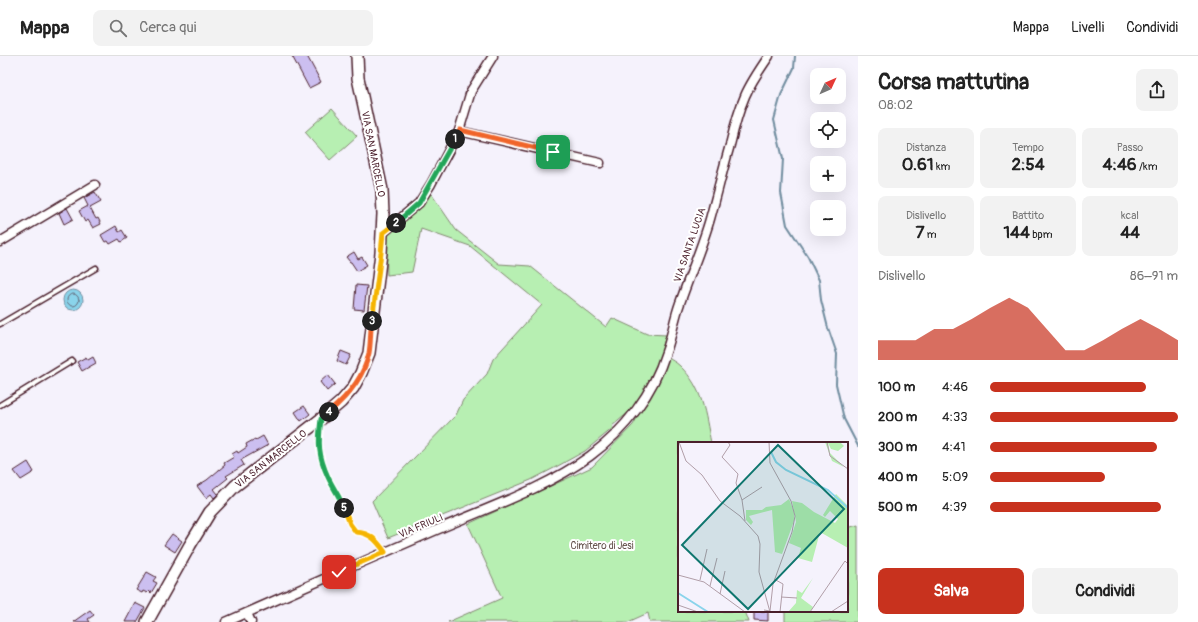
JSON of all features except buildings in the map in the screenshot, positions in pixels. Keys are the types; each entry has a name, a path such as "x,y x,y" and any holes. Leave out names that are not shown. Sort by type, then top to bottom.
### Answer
{"main road":[{"name":"VIA SAN MARCELLO","path":"147,622 210,512 235,486 341,402 353,388 361,373 368,353 383,233 382,190 358,78 357,56"}],"street":[{"path":"383,233 419,203 460,130 471,91 493,56"},
{"name":"VIA SANTA LUCIA","path":"616,434 633,416 643,402 652,387 666,355 679,304 711,217 738,113 757,73 769,56"},
{"path":"460,130 600,163"},
{"path":"0,242 95,185"},
{"name":"VIA FRIULI","path":"226,622 530,490 564,473 591,456 616,434"},
{"path":"247,613 251,622"}],"lane":[{"path":"0,324 96,268"},
{"path":"0,405 72,361"}],"path":[{"path":"321,419 318,442 321,459 328,478 342,502 350,524 356,532 365,533 377,541 385,552"}],"green space":[{"path":"332,108 357,136 330,160 305,132"},
{"path":"430,192 456,230 499,264 530,266 606,327 612,318 647,334 666,335 656,372 635,407 612,426 613,428 585,451 531,480 388,538 372,501 456,415 463,400 487,374 493,359 542,305 470,246 421,229 412,272 387,275 386,233"},
{"name":"Cimitero di Jesi","path":"667,357 688,374 694,383 705,411 711,442 678,442 678,612 745,612 749,622 650,622 648,613 628,622 448,622 502,598 468,524 592,467 633,425 653,389"},
{"path":"858,525 858,622 785,622 785,612 848,612 848,528"}],"water":[{"path":"69,290 77,290 83,296 83,304 77,310 69,310 63,304 63,296"}],"waterway":[{"path":"795,56 794,68 781,95 774,120 783,159 781,193 787,225 808,257 819,280 821,300 828,328 837,354 836,384 844,419 858,446"}],"route":[{"path":"339,572 385,552 377,541 365,533 356,532 350,524 342,502 328,478 321,459 318,442 321,419 341,402 353,388 361,373 368,353 383,233 419,203 460,130 553,152"}]}
